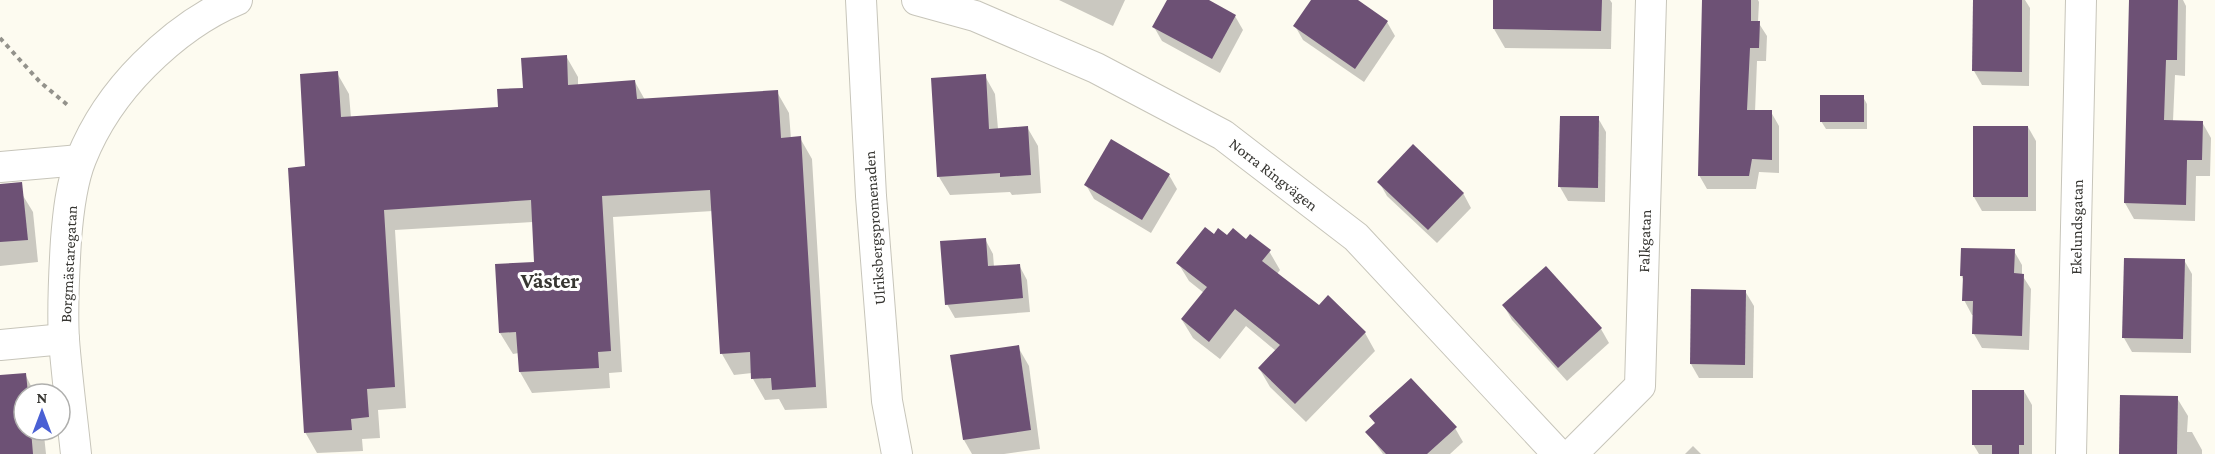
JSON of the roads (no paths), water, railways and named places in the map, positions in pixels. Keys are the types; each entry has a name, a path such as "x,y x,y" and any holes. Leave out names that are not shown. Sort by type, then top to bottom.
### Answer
{"street":[{"name":"Borgmästaregatan","path":"76,454 64,339 64,267 71,200 80,160 115,98 160,48 194,24 237,0"},
{"name":"Ulriksbergspromenaden","path":"861,0 870,196 887,401 897,454"},
{"name":"Norra Ringvägen","path":"917,0 975,16 1096,69 1223,135 1356,237 1558,454"},
{"name":"Falkgatan","path":"1572,454 1640,386 1651,0"},
{"name":"Ekelundsgatan","path":"2071,454 2081,0"},
{"path":"0,167 80,160"},
{"path":"0,345 64,339"}],"district":[{"name":"Väster","path":"550,280"}]}
